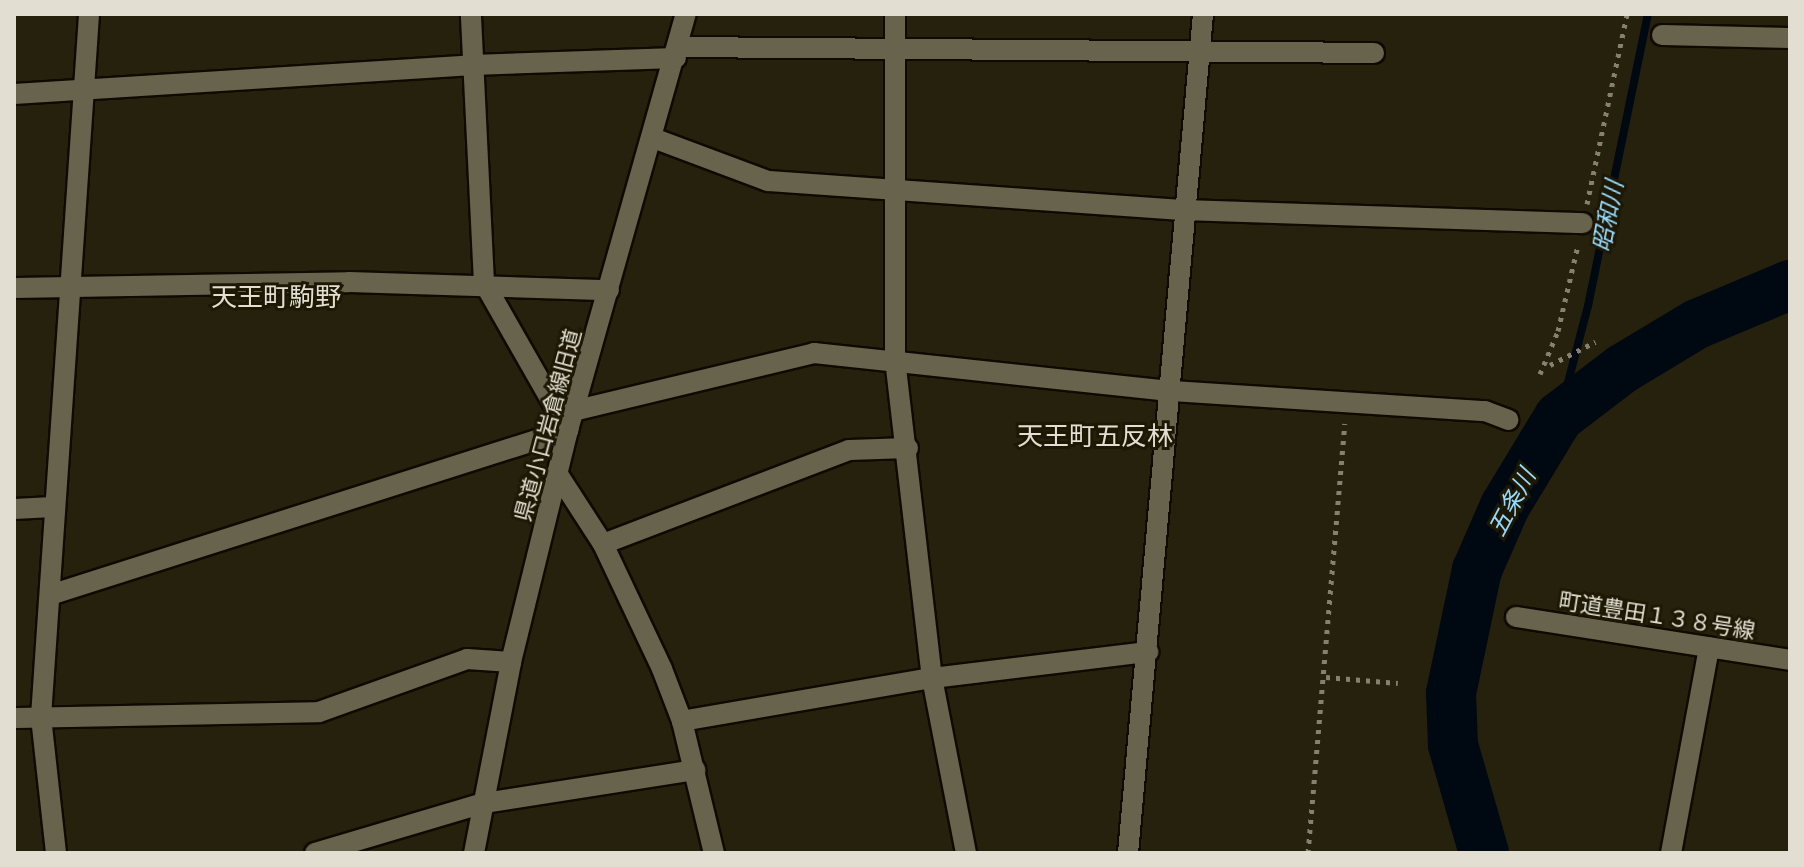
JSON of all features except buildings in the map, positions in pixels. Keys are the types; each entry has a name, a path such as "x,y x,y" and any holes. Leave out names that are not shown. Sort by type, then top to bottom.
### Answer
{"street":[{"path":"56,853 41,717 89,14"},
{"path":"471,14 484,283 570,420"},
{"name":"県道小口岩倉線旧道","path":"474,853 511,662 570,420 678,53 686,14"},
{"path":"895,14 895,359 908,448 932,678 966,853"},
{"path":"1128,853 1172,391 1203,14"},
{"path":"1662,35 1790,38"},
{"path":"14,94 85,93 678,53 895,48 1374,53"},
{"path":"653,138 768,181 895,187 1186,210 1583,223"},
{"path":"14,288 484,283 609,290"},
{"path":"50,595 570,420 814,353 895,359 1172,391 1485,411 1508,420"},
{"path":"603,544 849,450 908,448"},
{"path":"557,473 603,544 682,721 714,853"},
{"path":"14,509 53,507"},
{"name":"町道豊田１３８号線","path":"1516,617 1790,660"},
{"path":"1671,853 1709,647"},
{"path":"682,721 932,678 1148,652"},
{"path":"14,718 319,712 467,659 511,662"},
{"path":"315,853 484,803 695,770"}],"path":[{"path":"1540,374 1558,331 1627,14"},
{"path":"1550,365 1595,342"},
{"path":"1308,853 1326,677 1346,401"},
{"path":"1326,677 1398,683"}],"waterway":[{"name":"昭和川","path":"1559,417 1588,306 1648,14"},
{"name":"五条川","path":"1484,853 1453,745 1451,693 1477,570 1505,506 1559,417 1622,369 1697,324 1790,285"}],"district":[{"name":"天王町駒野","path":"276,297"},
{"name":"天王町五反林","path":"1095,436"}]}
